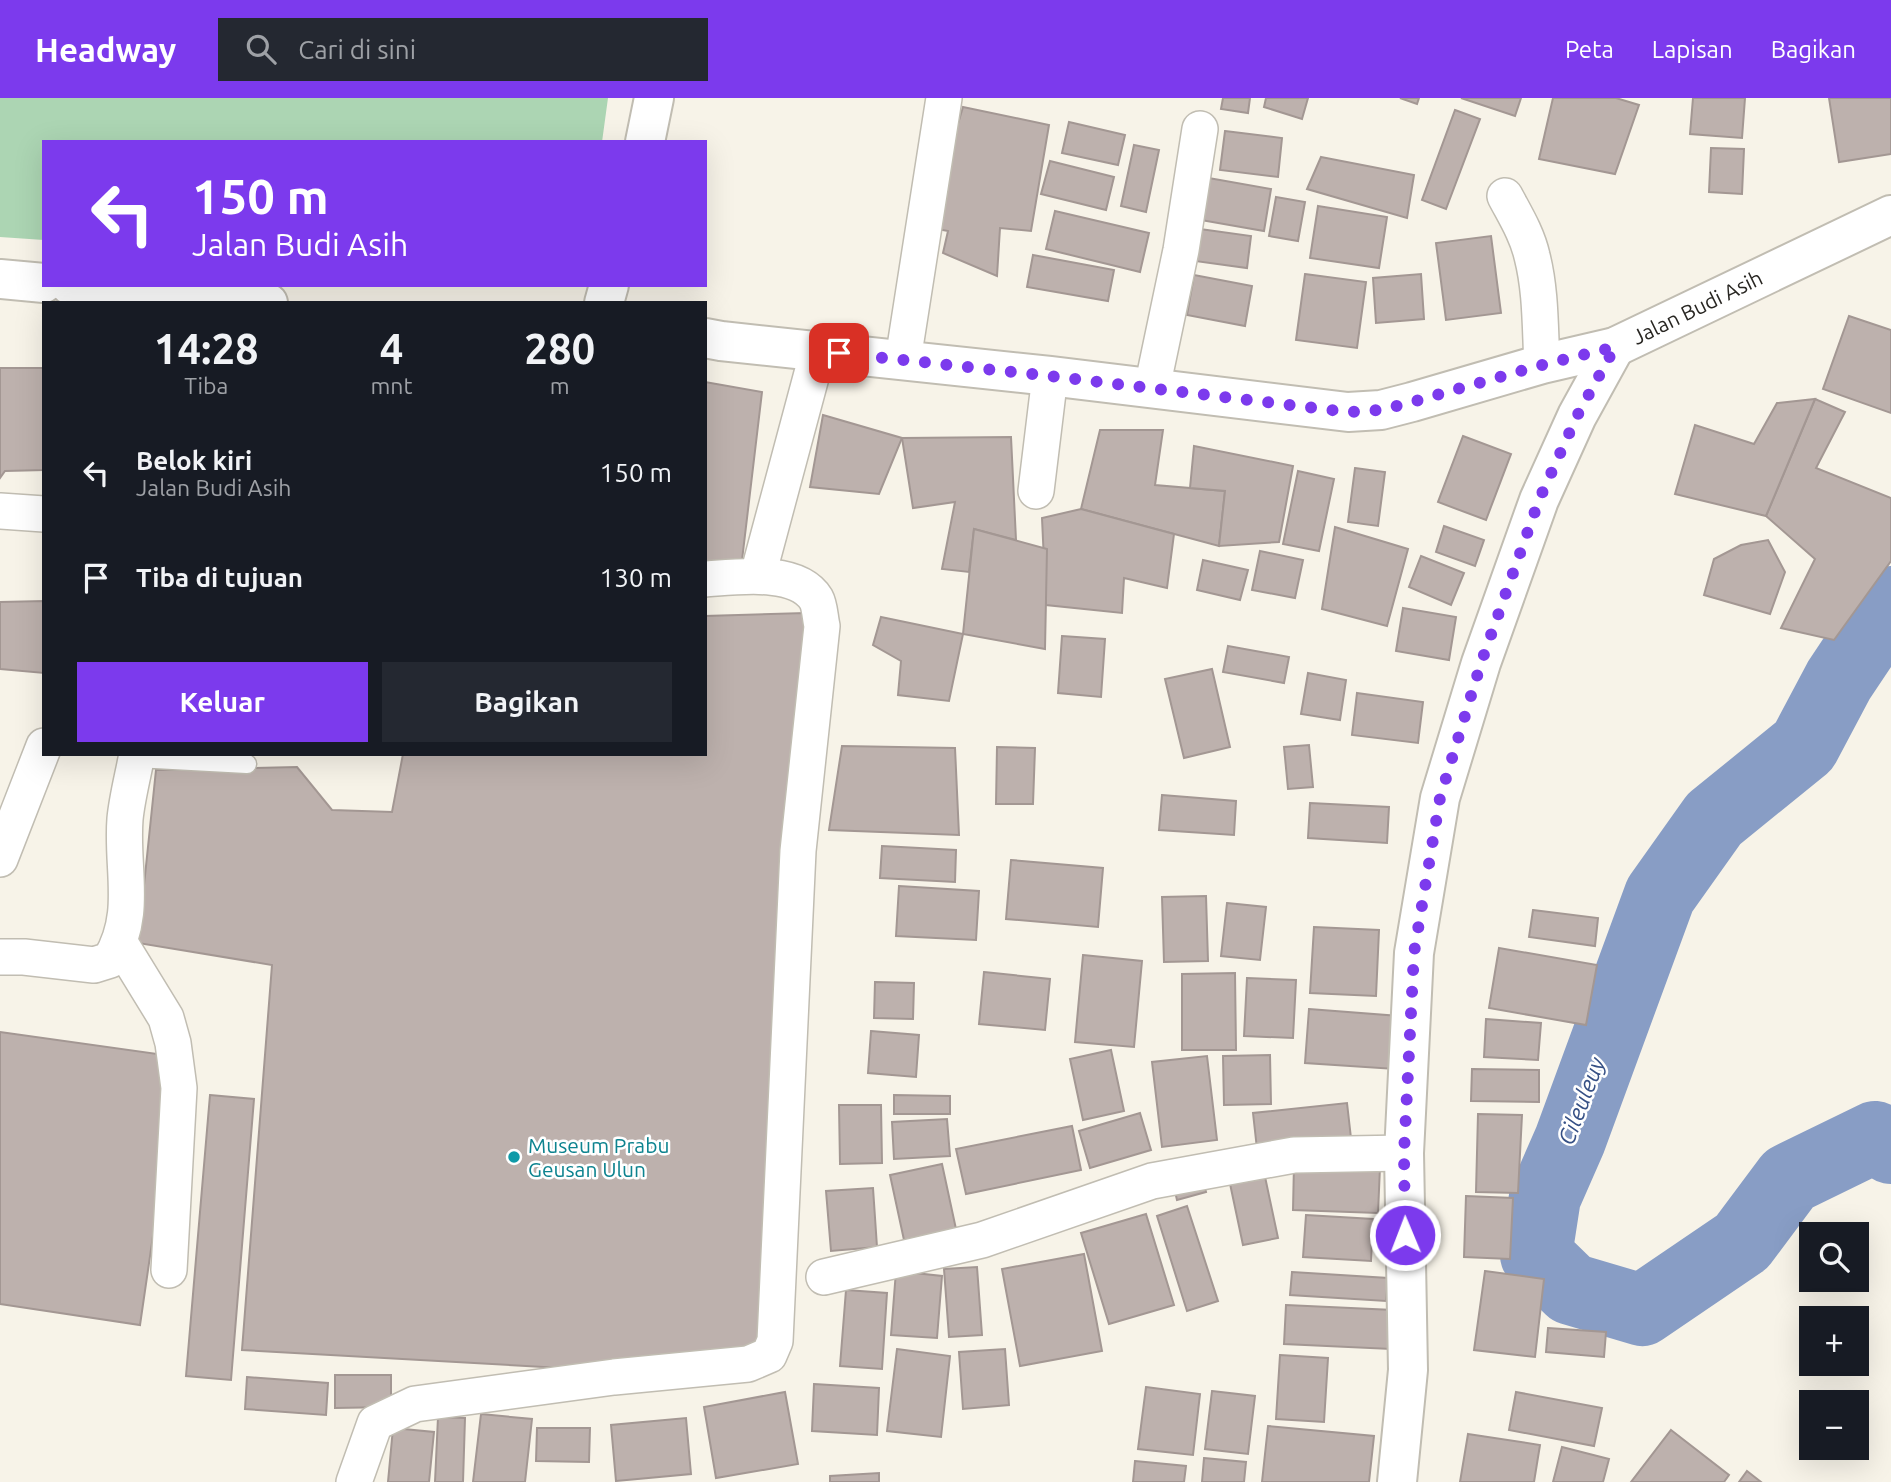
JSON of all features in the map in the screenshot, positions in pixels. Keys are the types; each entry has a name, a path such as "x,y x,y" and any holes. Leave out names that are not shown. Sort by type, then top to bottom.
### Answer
{"street":[{"path":"645,140 654,98"},
{"path":"903,360 944,98"},
{"path":"1152,388 1181,250 1200,129"},
{"path":"1505,196 1524,232 1532,255 1537,285 1542,365"},
{"name":"Jalan Budi Asih","path":"707,338 1348,412 1381,410 1615,347 1891,215"},
{"path":"0,279 42,283"},
{"path":"86,287 215,301"},
{"path":"1397,1482 1408,1370 1404,1153 1414,953 1440,798 1481,663 1539,500 1577,416 1615,347"},
{"path":"758,575 818,351"},
{"path":"1036,491 1050,376"},
{"path":"0,511 42,514"},
{"path":"354,1482 375,1423 415,1404 614,1377 748,1364 769,1355 775,1341 797,851 822,626 817,600 803,584 758,575 707,579"},
{"path":"0,859 42,751"},
{"path":"0,957 94,965 110,960 120,943 126,918 125,820 137,756"},
{"path":"120,943 166,1018 173,1043 179,1088 169,1270"},
{"path":"824,1277 982,1240 1152,1181 1294,1155 1404,1153"}],"lane":[{"path":"137,756 247,764"}],"green space":[{"path":"0,98 608,98 602,140 42,140 42,240 0,237"}],"building":[{"path":"1223,98 1250,98 1248,113 1221,109"},
{"path":"1266,98 1308,98 1302,119 1264,107"},
{"path":"1400,98 1419,98 1417,104"},
{"path":"1461,98 1521,98 1515,116"},
{"path":"1553,98 1616,98 1639,105 1615,174 1539,159"},
{"path":"1693,98 1745,98 1742,138 1690,134"},
{"path":"1829,98 1891,98 1891,154 1839,162"},
{"path":"963,107 1049,125 1031,231 1000,228 997,276 943,253 948,231 927,227"},
{"path":"1455,110 1480,119 1446,209 1422,200"},
{"path":"1069,122 1125,135 1118,165 1062,153"},
{"path":"1225,131 1282,138 1278,177 1220,170"},
{"path":"1134,145 1159,150 1146,212 1121,206"},
{"path":"1711,148 1744,149 1742,194 1709,192"},
{"path":"1321,157 1414,175 1407,218 1307,189"},
{"path":"1050,161 1114,177 1106,210 1041,194"},
{"path":"1203,177 1271,189 1264,231 1195,219"},
{"path":"1276,197 1305,202 1298,241 1269,236"},
{"path":"1318,206 1387,217 1379,268 1310,258"},
{"path":"1055,211 1149,233 1140,272 1046,249"},
{"path":"1200,229 1251,236 1247,268 1195,261"},
{"path":"1491,236 1501,313 1446,320 1436,243"},
{"path":"1033,255 1114,270 1108,301 1027,287"},
{"path":"1305,274 1366,282 1357,348 1296,340"},
{"path":"1421,274 1424,319 1376,323 1373,278"},
{"path":"1194,275 1252,286 1245,326 1187,315"},
{"path":"1849,316 1891,330 1891,413 1823,389"},
{"path":"0,368 42,368 42,470 5,471 0,478"},
{"path":"707,382 762,392 740,577 707,579"},
{"path":"1815,399 1845,412 1816,468 1891,498 1891,561 1834,640 1781,628 1815,559 1766,516"},
{"path":"1815,399 1766,516 1675,494 1695,425 1754,444 1777,403"},
{"path":"823,415 902,438 879,494 810,487"},
{"path":"1100,430 1163,430 1155,485 1225,491 1219,546 1081,509"},
{"path":"1463,436 1511,454 1486,520 1438,502"},
{"path":"1011,437 1016,540 974,529 969,572 942,569 955,502 913,508 902,438"},
{"path":"1194,446 1293,466 1279,542 1219,546 1225,491 1190,488"},
{"path":"1355,468 1385,472 1378,526 1348,522"},
{"path":"1298,471 1334,479 1319,551 1283,544"},
{"path":"1081,509 1174,534 1167,588 1124,578 1122,613 1046,605 1042,518"},
{"path":"1444,526 1484,540 1475,566 1436,552"},
{"path":"1335,527 1408,549 1387,626 1322,609"},
{"path":"974,529 1047,549 1045,649 963,634"},
{"path":"1768,540 1785,572 1770,614 1704,595 1714,559 1741,545"},
{"path":"1260,551 1303,560 1295,598 1252,590"},
{"path":"1421,556 1464,573 1451,605 1409,587"},
{"path":"1203,560 1248,570 1240,600 1197,590"},
{"path":"42,601 42,673 0,669 0,602"},
{"path":"1403,608 1456,617 1449,660 1396,651"},
{"name":"Museum Prabu Geusan Ulun","path":"805,613 757,1379 242,1350 272,965 138,943 156,770 297,767 332,810 392,812 403,756 707,756 707,616"},
{"path":"881,617 963,634 949,701 898,695 901,661 873,645"},
{"path":"1062,636 1105,639 1101,697 1058,693"},
{"path":"1228,646 1289,657 1284,683 1223,672"},
{"path":"1212,669 1230,747 1184,758 1165,679"},
{"path":"1308,673 1346,680 1340,720 1301,714"},
{"path":"1357,693 1423,702 1418,743 1352,735"},
{"path":"1309,745 1313,787 1288,789 1284,747"},
{"path":"842,746 955,748 959,835 829,830"},
{"path":"997,747 1035,748 1033,804 996,804"},
{"path":"1162,795 1236,801 1234,835 1159,830"},
{"path":"1310,803 1389,807 1387,843 1308,838"},
{"path":"882,846 956,850 955,882 880,878"},
{"path":"1011,860 1103,868 1098,927 1006,919"},
{"path":"899,886 979,891 976,940 896,936"},
{"path":"1206,896 1208,961 1164,962 1162,897"},
{"path":"1227,903 1266,907 1260,960 1221,956"},
{"path":"1533,910 1598,918 1595,946 1529,937"},
{"path":"1314,927 1379,930 1376,996 1310,993"},
{"path":"1499,948 1597,965 1586,1025 1489,1008"},
{"path":"1083,955 1142,961 1134,1047 1075,1042"},
{"path":"984,972 1050,979 1045,1030 979,1024"},
{"path":"1235,973 1236,1050 1182,1050 1182,974"},
{"path":"1247,978 1296,980 1293,1038 1244,1036"},
{"path":"875,982 914,983 913,1019 874,1018"},
{"path":"1309,1009 1399,1016 1395,1069 1305,1063"},
{"path":"1486,1019 1541,1023 1538,1060 1484,1057"},
{"path":"871,1031 919,1035 916,1077 868,1073"},
{"path":"0,1032 179,1057 140,1325 0,1304"},
{"path":"1111,1050 1124,1111 1083,1120 1070,1059"},
{"path":"1270,1055 1271,1104 1224,1105 1223,1056"},
{"path":"1207,1056 1217,1140 1162,1147 1152,1062"},
{"path":"1472,1069 1539,1070 1539,1102 1471,1101"},
{"path":"210,1095 254,1099 231,1380 186,1376"},
{"path":"894,1095 950,1096 950,1114 894,1114"},
{"path":"1347,1103 1351,1138 1257,1149 1253,1113"},
{"path":"839,1105 881,1105 882,1163 840,1164"},
{"path":"1140,1113 1151,1150 1090,1168 1079,1131"},
{"path":"1478,1114 1522,1115 1518,1193 1476,1192"},
{"path":"947,1119 950,1156 894,1159 892,1122"},
{"path":"1072,1126 1081,1170 966,1194 956,1149"},
{"path":"942,1164 956,1229 904,1240 890,1175"},
{"path":"1294,1164 1380,1167 1378,1213 1293,1210"},
{"path":"1264,1172 1278,1238 1243,1245 1229,1179"},
{"path":"1202,1176 1206,1192 1177,1200 1173,1183"},
{"path":"873,1188 877,1247 831,1251 826,1191"},
{"path":"1466,1196 1513,1198 1510,1259 1464,1257"},
{"path":"1187,1206 1218,1301 1187,1311 1157,1216"},
{"path":"1146,1214 1174,1305 1109,1324 1081,1233"},
{"path":"1306,1215 1373,1219 1371,1261 1303,1257"},
{"path":"1084,1254 1102,1351 1020,1366 1002,1269"},
{"path":"977,1267 982,1335 949,1337 944,1269"},
{"path":"896,1271 942,1276 937,1338 891,1335"},
{"path":"1485,1271 1544,1279 1535,1357 1474,1350"},
{"path":"1292,1272 1388,1278 1386,1301 1290,1295"},
{"path":"846,1290 887,1293 882,1369 840,1366"},
{"path":"1286,1305 1393,1310 1391,1349 1284,1344"},
{"path":"1548,1328 1606,1332 1604,1357 1546,1352"},
{"path":"897,1349 950,1356 941,1437 887,1431"},
{"path":"1005,1349 1009,1405 963,1409 959,1352"},
{"path":"1280,1355 1328,1358 1324,1422 1276,1419"},
{"path":"335,1375 391,1375 391,1407 335,1408"},
{"path":"247,1377 328,1383 326,1415 245,1409"},
{"path":"814,1384 879,1388 877,1435 812,1431"},
{"path":"1146,1387 1200,1394 1193,1455 1138,1449"},
{"path":"1212,1391 1255,1396 1248,1454 1205,1449"},
{"path":"785,1392 798,1464 716,1478 704,1407"},
{"path":"1516,1392 1602,1408 1594,1446 1509,1430"},
{"path":"481,1414 532,1419 525,1482 473,1482"},
{"path":"438,1417 465,1418 463,1482 435,1482"},
{"path":"686,1418 691,1474 616,1481 611,1425"},
{"path":"1268,1426 1374,1436 1369,1482 1262,1482"},
{"path":"393,1428 434,1432 429,1482 388,1482"},
{"path":"537,1428 590,1428 589,1462 536,1461"},
{"path":"1671,1430 1729,1475 1724,1482 1631,1482"},
{"path":"1468,1434 1540,1445 1534,1482 1460,1482"},
{"path":"1562,1447 1609,1459 1603,1482 1553,1482"},
{"path":"1204,1458 1246,1462 1244,1482 1202,1482"},
{"path":"1135,1461 1186,1466 1184,1482 1133,1482"},
{"path":"1747,1471 1761,1482 1739,1482"},
{"path":"879,1473 879,1482 830,1482 830,1476"}],"waterway":[{"name":"Cileuleuy","path":"1891,602 1839,680 1804,746 1714,819 1660,895 1570,1140 1545,1197 1536,1255 1571,1289 1642,1310 1742,1242 1789,1179 1875,1137 1891,1148"}],"place":[{"name":"Museum Prabu Geusan Ulun","path":"514,1157"}],"route":[{"path":"839,353 1348,412 1381,410 1615,347 1577,416 1539,500 1481,663 1440,798 1414,953 1404,1153 1405,1235"}]}
